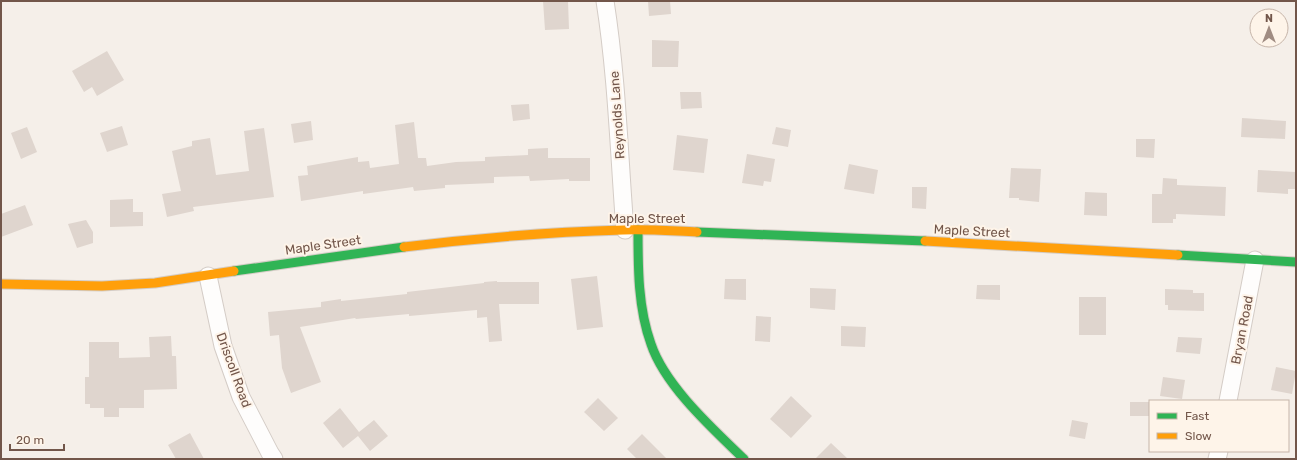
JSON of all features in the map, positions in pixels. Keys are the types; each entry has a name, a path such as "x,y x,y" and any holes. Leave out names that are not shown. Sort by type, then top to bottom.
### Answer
{"street":[{"name":"Reynolds Lane","path":"605,1 632,230"},
{"name":"Maple Street","path":"1,284 102,286 155,283 364,252 468,239 559,232 632,230 747,233 951,242 1296,262"},
{"path":"632,230 638,260 644,316 652,349 671,383 717,434 744,459"},
{"name":"Bryan Road","path":"1228,400 1252,283 1255,260"},
{"name":"Driscoll Road","path":"208,276 223,346 238,390 270,454 274,459"}],"building":[{"path":"543,1 568,1 569,29 545,30"},
{"path":"648,1 670,1 671,14 649,16"},
{"path":"652,40 679,41 678,67 652,67"},
{"path":"107,51 124,80 97,96 92,87 84,92 72,71"},
{"path":"680,92 701,92 702,108 681,109"},
{"path":"529,104 530,119 513,121 511,105"},
{"path":"1242,118 1286,121 1285,139 1241,137"},
{"path":"311,121 313,140 294,143 291,124"},
{"path":"414,122 418,158 426,158 427,166 456,162 485,161 485,157 528,155 528,149 548,148 548,158 590,158 590,181 569,181 569,179 530,181 529,176 494,177 494,183 445,185 445,188 414,191 413,187 363,194 363,191 301,201 298,176 308,175 307,166 358,157 358,162 369,161 370,168 399,164 395,125"},
{"path":"122,126 128,145 107,152 100,133"},
{"path":"27,127 37,152 21,159 11,133"},
{"path":"776,127 791,130 788,147 772,144"},
{"path":"264,128 274,197 193,207 194,211 167,217 162,194 181,191 172,151 192,146 192,141 210,138 216,175 249,171 244,131"},
{"path":"677,135 708,139 704,173 673,170"},
{"path":"1136,139 1155,139 1154,158 1136,157"},
{"path":"747,154 775,159 771,182 764,181 763,186 742,183"},
{"path":"849,164 878,170 874,194 844,189"},
{"path":"1011,168 1041,169 1039,202 1019,200 1019,198 1009,198"},
{"path":"1258,170 1296,172 1296,189 1288,189 1288,194 1257,192"},
{"path":"1163,178 1177,179 1177,185 1226,187 1225,216 1176,214 1176,219 1173,219 1173,223 1152,223 1152,194 1162,194"},
{"path":"912,187 927,187 926,209 912,208"},
{"path":"1085,192 1107,193 1107,216 1084,215"},
{"path":"133,199 133,212 143,212 143,226 110,227 110,200"},
{"path":"25,205 33,225 1,237 1,214"},
{"path":"86,220 93,232 93,243 77,248 68,224"},
{"path":"597,276 603,327 577,330 571,279"},
{"path":"725,279 746,279 746,300 724,299"},
{"path":"497,281 539,282 539,304 499,304 502,341 489,342 487,317 477,318 477,310 409,316 409,314 355,318 300,327 321,382 291,393 282,368 279,335 270,336 268,312 321,307 321,302 341,299 341,301 407,294 407,292"},
{"path":"977,285 1000,285 1000,300 976,299"},
{"path":"810,288 836,289 835,310 810,308"},
{"path":"1165,289 1193,290 1193,293 1204,293 1204,311 1168,310 1168,305 1165,305"},
{"path":"1079,297 1106,297 1106,335 1079,335"},
{"path":"756,316 771,317 770,342 755,341"},
{"path":"841,326 866,327 865,347 841,346"},
{"path":"171,336 172,356 176,356 177,389 144,390 144,408 119,408 119,417 104,417 104,408 90,408 90,404 85,404 85,377 89,377 89,342 119,342 119,358 150,357 149,337"},
{"path":"1178,337 1202,338 1200,354 1176,352"},
{"path":"1276,367 1296,371 1292,394 1271,390"},
{"path":"1163,377 1185,380 1182,399 1160,396"},
{"path":"791,396 812,416 791,438 770,419"},
{"path":"598,398 618,418 604,431 584,412"},
{"path":"1130,402 1149,402 1149,416 1130,416"},
{"path":"340,408 359,432 374,420 388,436 370,451 358,436 343,448 323,423"},
{"path":"1072,420 1088,423 1085,439 1069,436"},
{"path":"190,433 204,459 176,459 168,445"},
{"path":"642,434 667,459 637,459 627,449"},
{"path":"831,443 848,459 815,459"}],"traffic: fast":[{"path":"638,230 639,273 643,316 651,344 658,360 678,391 691,406 744,459"},
{"path":"697,232 925,241"},
{"path":"234,271 404,247"},
{"path":"1178,255 1296,262"}],"traffic: slow":[{"path":"404,247 486,238 568,232 632,230 697,232"},
{"path":"925,241 1178,255"},
{"path":"1,284 102,286 155,283 234,271"}]}
